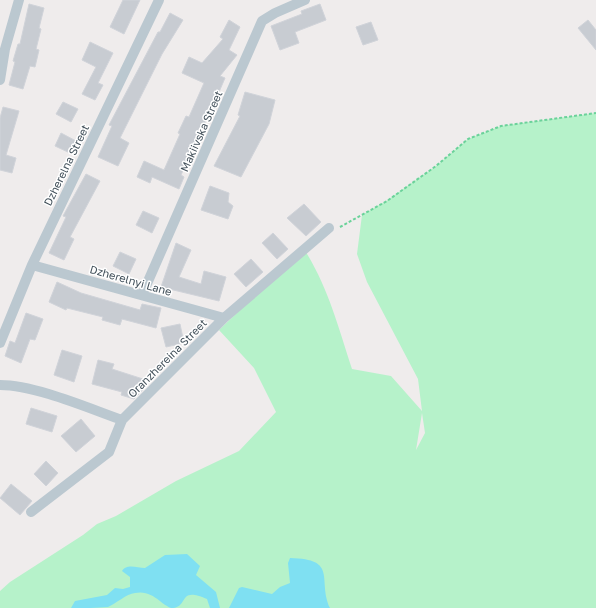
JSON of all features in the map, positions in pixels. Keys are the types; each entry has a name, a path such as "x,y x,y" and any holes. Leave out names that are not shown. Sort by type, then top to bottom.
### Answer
{"street":[{"path":"0,80 5,49 19,0"},
{"name":"Dzherelna Street","path":"0,342 32,265 159,0"},
{"name":"Makiivska Street","path":"142,295 262,21 275,13 305,0"},
{"name":"Oranzhereina Street","path":"31,512 109,452 122,420 224,318 329,228"},
{"name":"Dzherelnyi Lane","path":"32,265 224,318"},
{"path":"0,385 10,385 35,390 122,420"}],"path":[{"path":"329,228 338,228 387,201 436,166 468,140 501,126 596,113"}],"green space":[{"path":"596,113 596,608 0,608 0,591 10,582 83,535 97,524 116,516 176,481 239,451 276,412 254,368 219,330 304,249 326,292 352,369 391,376 422,411 418,379 367,282 357,254 362,215 386,201 436,166 468,139 501,126","holes":["422,413 425,433 416,450"]}],"water":[{"path":"187,554 200,566 196,575 216,592 220,608 210,608 207,599 192,595 185,598 178,607 173,608 169,607 153,596 142,592 128,595 108,607 71,608 75,601 107,595 115,588 123,589 130,587 130,577 122,571 127,567 132,566 145,568 165,555"},
{"path":"290,558 305,559 315,562 321,567 324,573 327,598 330,608 229,608 239,588 242,587 272,594 280,587 290,583 288,563"}],"building":[{"path":"123,0 140,0 124,34 110,27"},
{"path":"29,4 44,8 39,28 41,29 36,49 39,50 35,67 30,66 23,89 9,85 15,62 13,61 18,44 20,44"},
{"path":"320,4 326,20 295,32 299,43 280,50 271,26 302,14 301,11"},
{"path":"170,13 183,20 162,54 120,138 129,143 118,166 98,157 112,126 109,125 158,32 160,32"},
{"path":"229,20 240,27 229,50 237,55 220,76 225,78 216,99 219,100 211,117 208,116 192,150 181,175 184,177 179,189 152,177 150,183 137,177 144,161 164,170 180,134 178,133 186,116 189,117 204,83 182,73 189,57 202,63 223,39 220,37"},
{"path":"588,20 596,30 596,50 578,28"},
{"path":"371,22 378,40 363,45 356,27"},
{"path":"90,42 113,53 98,83 103,85 95,100 82,94 96,67 82,60"},
{"path":"245,92 275,100 269,124 241,177 214,166 240,116 238,115"},
{"path":"63,102 78,109 71,122 56,114"},
{"path":"3,107 19,111 6,155 16,158 12,173 0,170 0,118"},
{"path":"61,133 76,141 70,153 55,146"},
{"path":"86,174 100,181 70,237 74,239 64,260 49,253 66,217 63,216"},
{"path":"210,186 229,193 228,202 233,206 228,219 201,210"},
{"path":"304,204 321,222 306,236 287,218"},
{"path":"143,211 159,218 152,233 136,225"},
{"path":"273,233 288,249 277,259 262,243"},
{"path":"176,243 191,250 179,277 201,284 204,271 226,277 219,301 161,287"},
{"path":"120,252 136,259 129,274 113,266"},
{"path":"251,259 263,272 246,287 234,274"},
{"path":"57,282 81,293 140,310 142,304 161,308 156,328 122,319 120,325 102,320 103,317 67,308 66,310 49,302"},
{"path":"26,313 43,319 35,340 30,339 21,363 5,356 10,341 15,343"},
{"path":"180,324 184,343 166,347 161,328"},
{"path":"62,350 82,356 74,382 54,375"},
{"path":"98,360 114,364 112,369 146,380 143,390 134,399 121,395 122,392 92,384"},
{"path":"31,408 57,416 52,432 26,424"},
{"path":"81,419 95,436 76,452 61,436"},
{"path":"46,461 58,473 46,486 34,474"},
{"path":"11,484 32,501 20,515 0,498"}]}
